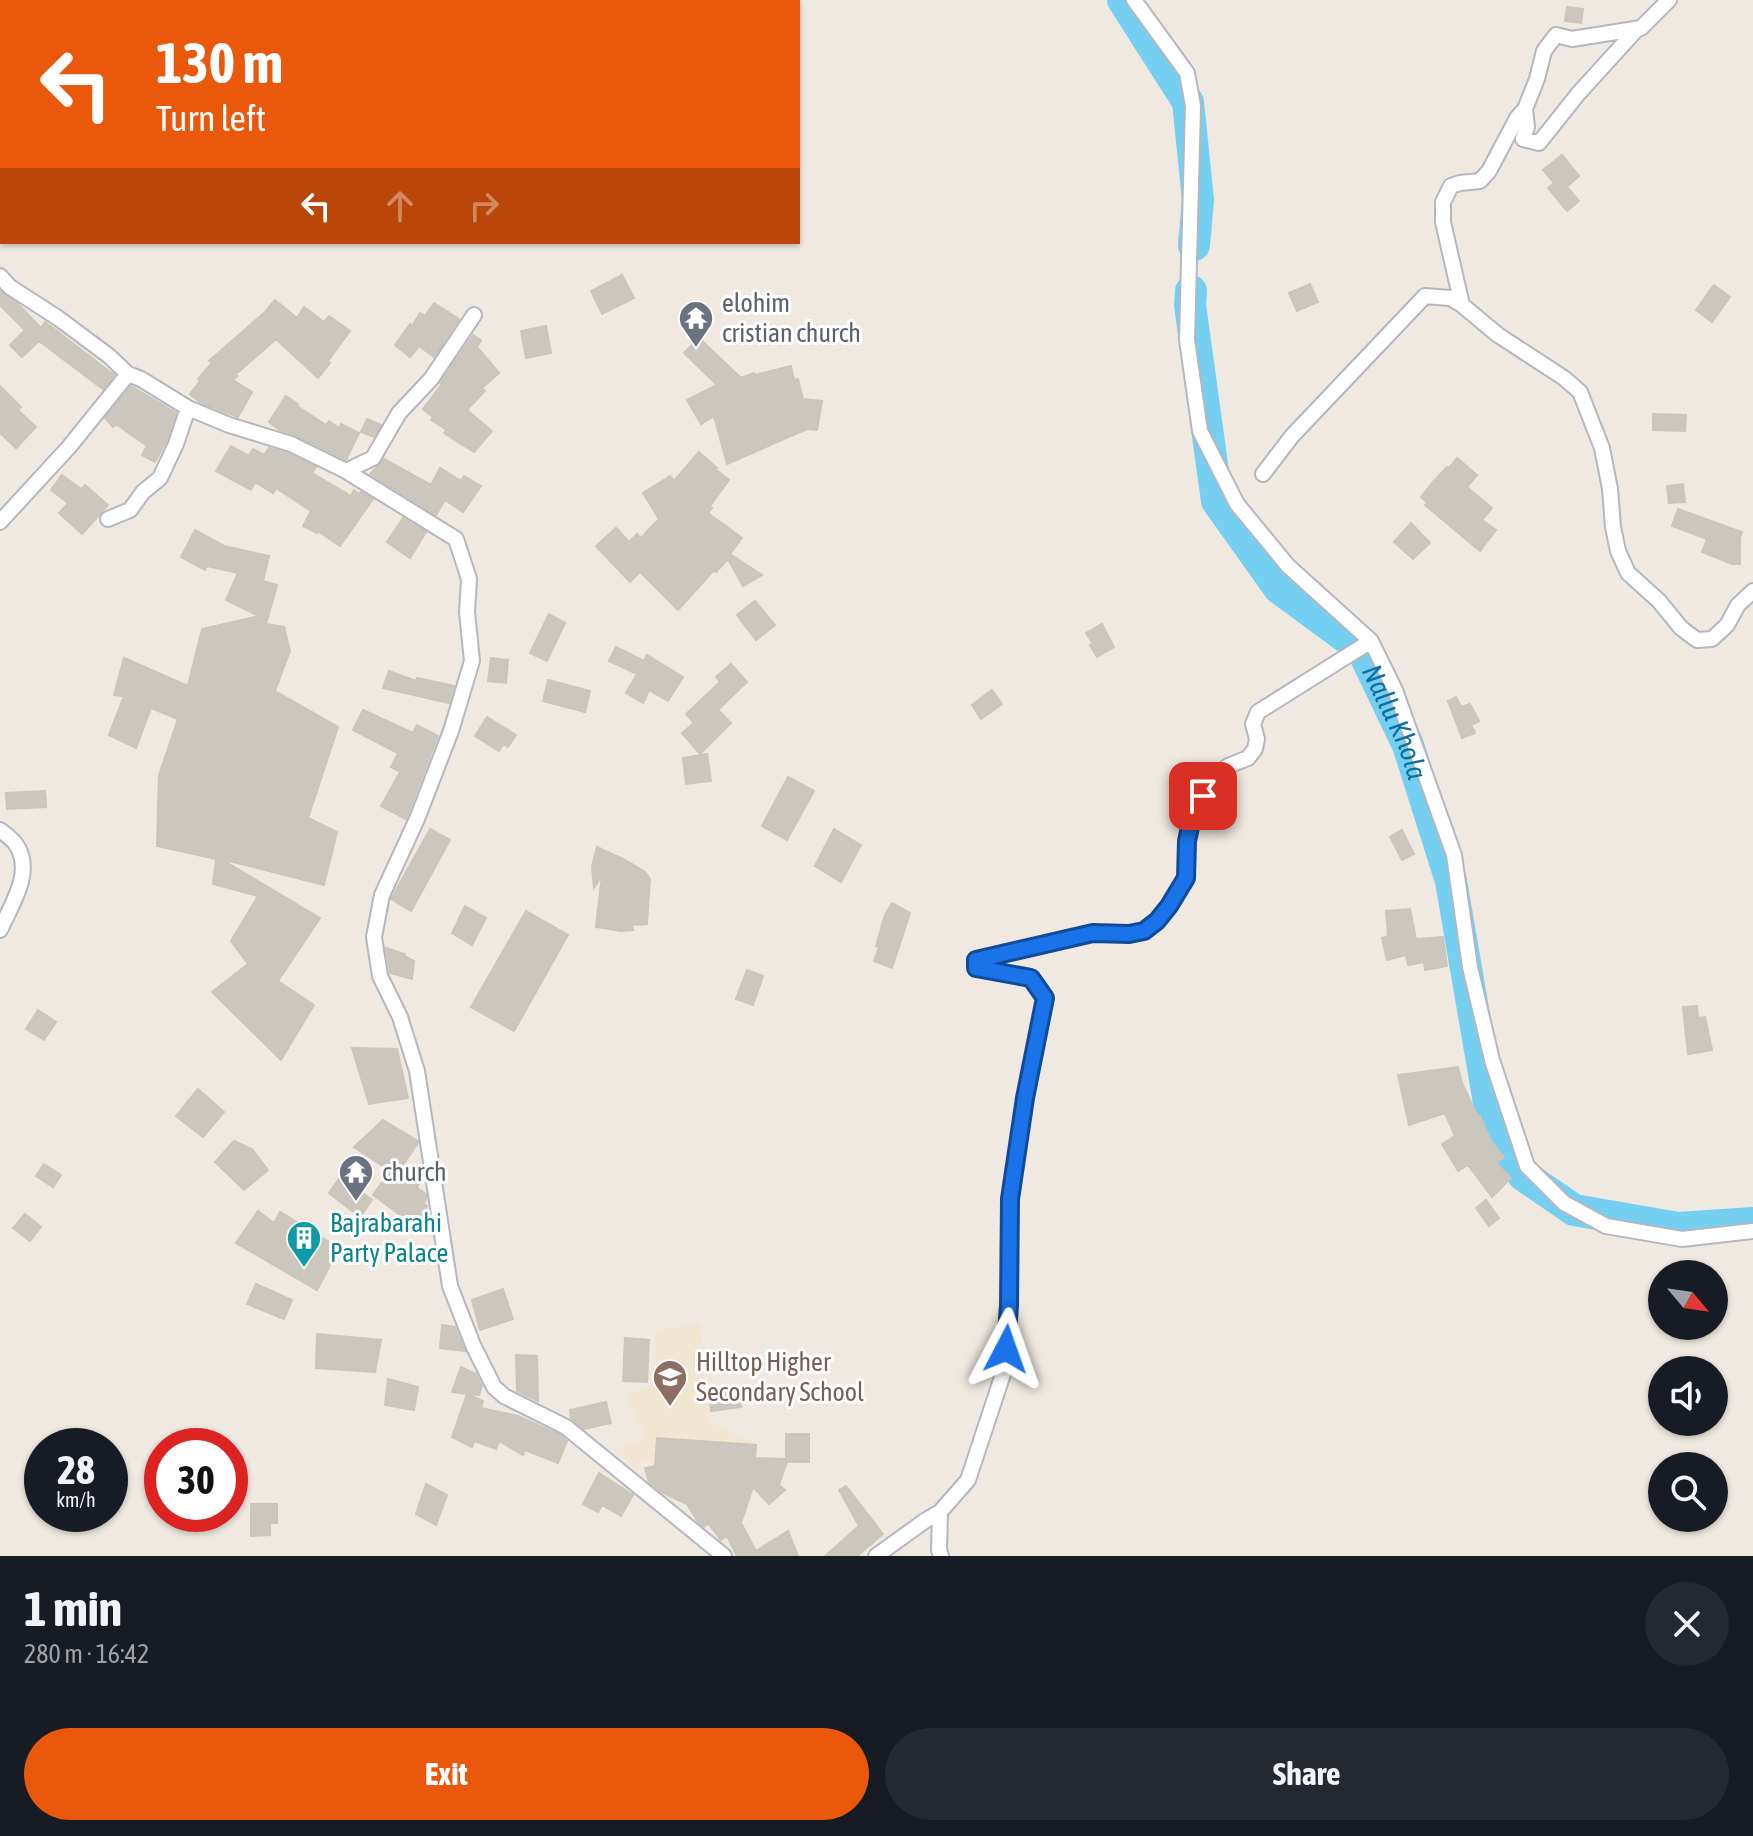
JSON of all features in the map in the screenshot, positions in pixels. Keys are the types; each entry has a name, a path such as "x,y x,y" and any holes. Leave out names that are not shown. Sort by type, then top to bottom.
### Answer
{"street":[{"path":"1134,0 1187,73 1193,106 1187,340 1200,431 1237,504 1288,566 1371,641 1395,690 1454,855 1474,982 1492,1060 1527,1166 1564,1203 1606,1226 1682,1239 1753,1231"},
{"path":"1525,109 1527,127 1523,139 1539,143 1602,66 1669,0"},
{"path":"1462,305 1443,222 1443,202 1451,186 1480,181 1489,171 1525,109 1544,51 1556,35 1572,39 1638,29"},
{"path":"0,276 10,287 109,356 128,374 188,408 229,425 291,444 346,471 456,539 469,579 467,612 472,661 451,731 417,819 382,895 374,937 380,976 400,1017 417,1071 450,1286 473,1345 494,1387 504,1396 566,1427 724,1556"},
{"path":"1263,474 1292,436 1425,296 1450,298 1580,392 1602,448 1618,551 1628,573 1659,601 1681,628 1697,640 1712,639 1753,591"},
{"path":"346,471 373,458 399,413 431,379 474,315"},
{"path":"0,522 69,447 128,374"},
{"path":"108,519 130,510 143,492 160,478 188,408"},
{"path":"876,1556 940,1512 968,1480 1004,1371 1009,1305 1010,1199 1025,1098 1045,998 1031,978 976,968 976,960 1093,933 1129,934 1144,931 1157,921 1186,878 1187,841 1193,813 1213,778 1228,766 1248,758 1255,749 1257,739 1253,724 1258,712 1371,641"},
{"path":"0,830 15,843 21,858 23,880 0,930"},
{"path":"940,1512 941,1556"}],"shaded area":[{"name":"Hilltop Higher Secondary School","path":"700,1324 709,1421 759,1444 755,1463 665,1458 641,1463 638,1471 614,1450 647,1438 626,1394 656,1384 655,1330"}],"building":[{"path":"1567,7 1583,9 1581,23 1565,21"},
{"path":"1562,155 1579,176 1567,187 1579,201 1567,211 1548,188 1554,183 1543,170"},
{"path":"622,275 634,298 602,314 591,291"},
{"path":"1310,284 1318,302 1297,311 1289,293"},
{"path":"1714,285 1730,297 1712,322 1696,310"},
{"path":"0,291 17,303 41,328 45,322 114,375 103,389 39,341 22,357 10,345 25,330 0,305"},
{"path":"275,300 297,318 304,307 324,322 329,316 350,331 328,361 330,363 318,378 276,339 235,375 233,380 252,392 238,417 201,403 190,394 212,363 209,361"},
{"path":"434,303 459,319 434,357 419,346 410,357 395,345 420,313 425,316"},
{"path":"546,326 551,353 526,358 521,331"},
{"path":"473,335 481,340 477,347 499,373 482,388 485,391 467,410 492,431 474,452 444,433 447,430 431,420 433,417 423,409"},
{"path":"699,338 741,378 791,366 803,399 822,401 817,430 807,429 727,464 714,416 701,424 687,400 717,385 684,353"},
{"path":"0,386 36,427 16,448 0,433"},
{"path":"131,386 176,413 155,462 142,455 147,446 116,424 113,427 105,418"},
{"path":"286,396 326,425 329,421 339,428 341,424 359,433 346,460 269,422"},
{"path":"1653,414 1686,415 1685,431 1653,430"},
{"path":"367,419 381,425 374,437 361,432"},
{"path":"231,446 249,456 253,449 264,455 269,448 287,453 316,467 312,473 351,496 354,490 373,499 340,546 318,531 303,526 311,511 276,488 273,493 255,482 251,490 216,471"},
{"path":"699,452 729,480 708,513 742,538 730,554 762,575 743,586 728,559 678,610 640,572 630,582 596,546 616,528 629,542 637,534 641,538 659,519 643,493 670,476 674,481"},
{"path":"1457,458 1477,475 1467,487 1492,508 1482,520 1496,530 1480,551 1425,505 1427,502 1421,497"},
{"path":"384,459 431,485 440,468 461,481 464,476 481,486 463,512 445,500 436,515 370,474"},
{"path":"62,475 81,489 85,485 108,505 82,534 59,513 68,503 51,490"},
{"path":"1683,484 1685,502 1669,503 1667,486"},
{"path":"1678,509 1742,532 1740,564 1732,564 1702,552 1707,539 1672,526"},
{"path":"403,518 426,532 410,558 387,542"},
{"path":"1411,523 1430,543 1413,559 1394,542"},
{"path":"195,530 224,546 269,556 263,581 277,585 266,624 284,627 290,651 275,691 338,727 308,818 337,832 324,885 221,859 320,918 278,981 314,1005 281,1060 212,992 248,964 231,941 258,896 213,884 216,859 157,846 159,775 178,719 151,708 136,748 109,735 124,696 114,695 124,658 188,686 202,629 259,616 226,600 238,573 207,566 205,570 181,557"},
{"path":"755,601 775,625 756,640 737,615"},
{"path":"549,614 565,623 547,661 530,653"},
{"path":"1102,624 1114,647 1097,657 1086,633"},
{"path":"616,647 644,661 647,655 683,677 668,701 649,690 643,703 626,693 637,674 609,661"},
{"path":"491,658 508,660 506,683 488,681"},
{"path":"731,664 747,682 718,710 731,723 700,754 682,733 694,723 686,714 720,682 716,677"},
{"path":"389,671 416,681 417,678 454,686 449,703 383,688"},
{"path":"548,680 590,691 585,712 543,701"},
{"path":"992,690 1002,704 981,719 972,705"},
{"path":"1456,697 1461,707 1470,704 1479,721 1471,725 1475,733 1462,738 1448,701"},
{"path":"363,710 413,733 417,725 438,736 406,819 381,806 400,772 391,767 398,753 353,730"},
{"path":"487,717 516,735 508,747 503,744 499,751 475,736"},
{"path":"707,754 711,781 686,784 683,758"},
{"path":"788,777 814,791 787,840 762,826"},
{"path":"45,791 46,807 7,809 6,793"},
{"path":"430,829 450,840 411,911 391,899"},
{"path":"834,829 861,845 841,882 815,866"},
{"path":"1402,830 1414,854 1402,860 1390,837"},
{"path":"597,847 645,872 650,879 647,924 632,925 633,930 621,931 596,927 602,875 594,888 592,866"},
{"path":"892,903 910,913 892,968 874,961 885,915"},
{"path":"465,906 486,918 472,945 452,933"},
{"path":"1410,909 1416,939 1443,937 1447,966 1425,970 1424,962 1408,965 1406,955 1387,960 1382,938 1388,936 1386,911"},
{"path":"526,911 568,935 514,1031 471,1007"},
{"path":"386,948 405,954 414,961 412,979 390,973"},
{"path":"747,970 763,976 753,1005 736,999"},
{"path":"1697,1006 1698,1018 1705,1017 1712,1050 1688,1054 1683,1007"},
{"path":"38,1010 56,1022 44,1040 26,1029"},
{"path":"352,1048 397,1049 408,1098 369,1104"},
{"path":"1458,1067 1478,1117 1504,1157 1496,1163 1511,1178 1492,1197 1468,1165 1458,1171 1442,1144 1455,1136 1445,1113 1409,1125 1398,1075"},
{"path":"198,1089 224,1112 203,1137 176,1116"},
{"path":"383,1120 418,1141 399,1171 419,1183 417,1188 426,1194 423,1204 427,1206 414,1225 373,1195 390,1171 354,1147"},
{"path":"234,1141 252,1149 268,1170 244,1190 215,1162"},
{"path":"44,1164 61,1175 53,1187 36,1176"},
{"path":"341,1176 372,1200 360,1217 329,1193"},
{"path":"1486,1200 1499,1218 1489,1226 1476,1208"},
{"name":"Bajrabarahi Party Palace","path":"258,1211 274,1223 280,1212 339,1248 317,1290 236,1243"},
{"path":"25,1214 41,1227 30,1241 13,1228"},
{"path":"256,1284 292,1300 284,1319 247,1304"},
{"path":"503,1289 513,1319 480,1330 472,1300"},
{"path":"442,1325 455,1327 465,1351 440,1348"},
{"path":"317,1334 381,1340 375,1372 316,1368"},
{"path":"625,1338 649,1340 647,1382 623,1381"},
{"path":"516,1355 537,1356 538,1401 517,1391"},
{"path":"461,1367 476,1374 482,1386 479,1395 452,1392"},
{"path":"388,1379 418,1387 414,1410 385,1405"},
{"path":"739,1390 741,1407 711,1411 709,1394"},
{"path":"467,1394 483,1401 481,1408 518,1416 558,1434 567,1441 558,1463 525,1450 523,1455 499,1441 496,1449 474,1441 472,1447 452,1437"},
{"path":"606,1402 611,1423 584,1429 571,1418 570,1410"},
{"path":"786,1434 809,1434 809,1462 787,1462 779,1485 785,1490 769,1504 753,1487 741,1523 756,1551 788,1531 798,1556 737,1556 727,1536 721,1540 708,1523 704,1527 698,1522 687,1504 663,1493 649,1482 645,1468 655,1466 657,1438 756,1445 755,1458 786,1459"},
{"path":"599,1473 633,1495 621,1516 602,1505 598,1512 583,1504"},
{"path":"426,1484 447,1495 436,1525 416,1514"},
{"path":"846,1486 883,1534 857,1556 825,1556 859,1526 839,1490"},
{"path":"251,1504 277,1504 277,1523 270,1523 270,1535 251,1536"}],"waterway":[{"name":"Nallu Khola","path":"1123,0 1188,102 1198,200 1194,245"},
{"name":"Nallu Khola","path":"1191,291 1190,305 1217,501 1279,588 1362,649 1408,745 1451,881 1492,1120 1523,1175 1574,1210 1678,1228 1753,1223"}],"place":[{"name":"elohim cristian church","path":"696,349"},
{"name":"church","path":"356,1203"},
{"name":"Bajrabarahi Party Palace","path":"304,1269"},
{"name":"Hilltop Higher Secondary School","path":"670,1408"}],"route":[{"path":"1006,1349 1010,1199 1025,1098 1045,998 1031,978 976,968 976,960 1093,933 1129,934 1144,931 1169,906 1186,878 1187,841 1193,813 1203,796"}]}
